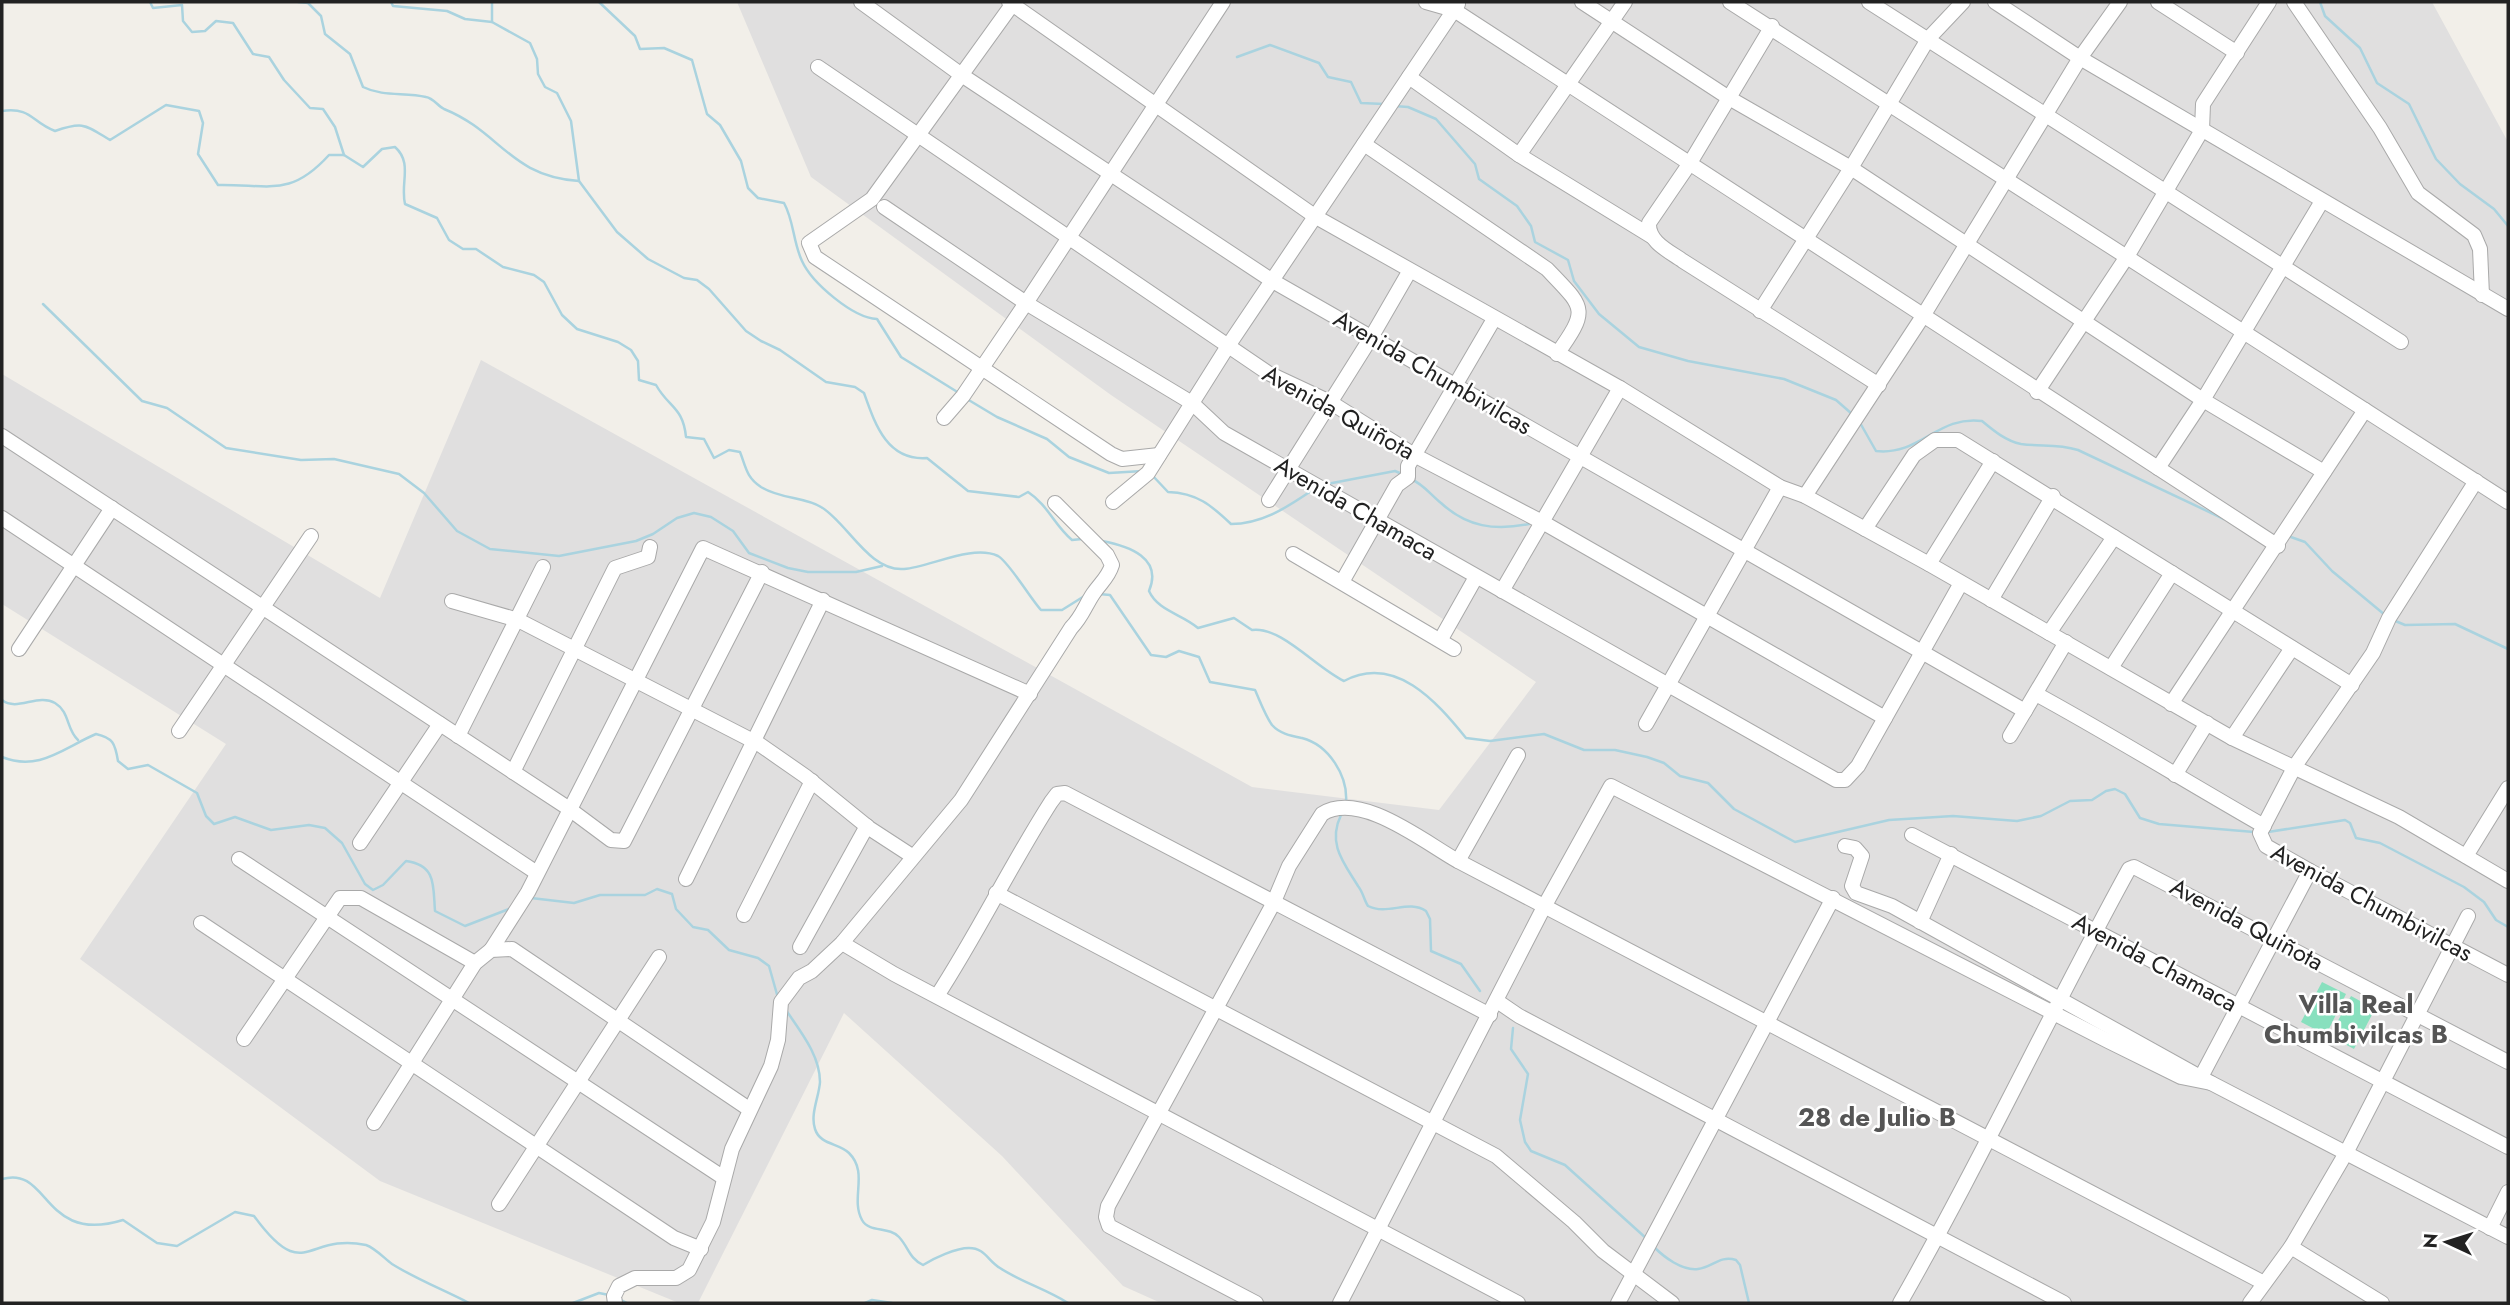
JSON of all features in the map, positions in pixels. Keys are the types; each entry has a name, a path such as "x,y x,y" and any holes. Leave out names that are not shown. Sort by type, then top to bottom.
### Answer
{"street":[{"name":"Avenida Chumbivilcas","path":"861,2 963,76 1271,280 1373,336 1455,387 1583,455 1744,551 2025,711"},
{"path":"1426,2 1456,6 1568,85 2278,546"},
{"path":"1582,2 1729,98 1851,168 1966,247 2203,400 2324,472"},
{"path":"1519,155 1625,2"},
{"path":"1730,2 1772,26 2128,255 2242,333 2508,502"},
{"path":"1869,2 2401,342"},
{"path":"1760,311 1851,168 1928,39 1963,2"},
{"path":"1994,2 2080,58 2508,309"},
{"path":"1804,496 1880,385 2008,180 2080,58 2120,2"},
{"path":"2158,2 2237,53"},
{"path":"2037,392 2128,255 2202,130 2203,104 2269,2"},
{"path":"2294,2 2380,128 2418,193 2474,235 2480,249 2482,295"},
{"path":"1159,455 1122,459 1111,454 815,257 809,243 872,200 963,76 1012,3 1316,217 1409,272 1620,388 1780,487 1804,496 1929,564 2232,738 2399,817 2508,881"},
{"path":"944,418 1026,303 1220,3"},
{"path":"1113,502 1148,473 1271,280 1456,6"},
{"path":"1651,236 1649,223 1690,163 1772,26"},
{"name":"Avenida Quiñota","path":"818,67 1268,373 1330,402 1414,454 1545,523 1885,718"},
{"path":"1409,77 1519,155 1651,236 1683,261 1880,385"},
{"path":"1364,144 1547,269 1572,295 1580,308 1579,323 1558,354"},
{"path":"2158,468 2203,400 2322,201"},
{"name":"Avenida Chamaca","path":"884,207 1026,303 1192,403 1224,433 1836,780 1845,780 1858,766 1885,718"},
{"path":"1269,500 1373,336 1409,272"},
{"path":"1342,582 1397,485 1408,477 1408,466 1414,454 1494,319"},
{"path":"1502,591 1545,523 1620,388"},
{"path":"2171,704 2278,546 2365,410"},
{"path":"2,436 568,808 611,840 624,841 762,572"},
{"path":"1865,529 1914,455 1935,440 1958,440 2053,496 2352,685"},
{"path":"1929,564 1993,461"},
{"path":"2264,826 2295,766 2373,653 2389,618 2476,481"},
{"path":"1646,724 1709,618 1780,487"},
{"path":"1991,600 2053,496"},
{"path":"615,1303 614,1296 619,1286 635,1278 676,1278 690,1270 721,1197 732,1149 771,1066 778,1040 781,1002 799,978 812,971 842,943 961,800 1070,628 1082,617 1093,593 1109,577 1112,565 1107,555 1055,503"},
{"path":"19,649 112,508"},
{"path":"2,518 537,873"},
{"path":"179,731 311,536"},
{"path":"2049,633 2114,537"},
{"path":"513,772 615,568 648,557 650,547"},
{"path":"374,1123 475,963 491,950 537,873 703,548 762,572 1030,694"},
{"path":"1293,554 1454,649"},
{"path":"458,736 542,567"},
{"path":"2111,668 2172,573"},
{"path":"1441,639 1476,577"},
{"path":"1885,718 1961,583"},
{"path":"686,879 823,600"},
{"path":"452,601 516,620 754,741 812,781 867,826 912,856"},
{"path":"2010,736 2066,642"},
{"path":"2232,738 2292,648"},
{"name":"Avenida Chumbivilcas","path":"2036,694 2141,751 2175,775 2264,826 2260,833 2266,846 2508,975"},
{"path":"2175,775 2207,723"},
{"path":"360,843 440,724"},
{"path":"1458,861 1518,755"},
{"path":"744,915 812,781"},
{"path":"1340,1303 1545,905 1611,786 2181,1077 2206,1080"},
{"path":"2466,856 2508,788"},
{"path":"937,996 980,930 996,893 1051,802 1057,794 1065,793 1490,1015"},
{"path":"1256,1303 1109,1226 1106,1217 1108,1206 1273,904 1289,866 1322,814 1329,809 1346,806 1373,812 1458,861 1767,1020 2264,1283"},
{"path":"800,947 867,826"},
{"name":"Avenida Chamaca","path":"1912,835 2508,1147"},
{"path":"1845,846 1856,848 1862,856 1852,886 1856,893 1892,906 2206,1080 2508,1237"},
{"path":"1920,922 1951,854"},
{"path":"239,859 724,1178"},
{"name":"Avenida Quiñota","path":"2096,930 2129,869 2134,867 2273,937 2508,1062"},
{"path":"2206,1080 2238,1005 2310,871"},
{"path":"996,893 1496,1157 1574,1222 1602,1251 1672,1303"},
{"path":"244,1038 340,898 361,898 475,963"},
{"path":"1618,1303 1833,898"},
{"path":"2250,1303 2291,1247 2346,1153 2416,1012 2468,916"},
{"path":"201,923 674,1238 701,1249"},
{"path":"1900,1303 1938,1236 2096,930"},
{"path":"842,943 937,996 1518,1303"},
{"path":"491,950 512,949 749,1110"},
{"path":"499,1203 659,957"},
{"path":"1497,1001 1518,1016 1714,1121 2064,1303"},
{"path":"2490,1228 2508,1192"},
{"path":"2291,1247 2382,1303"}],"shaded area":[{"path":"737,2 2432,2 2508,142 2508,1303 1161,1303 1123,1286 1002,1156 844,1013 698,1303 679,1303 380,1181 80,959 226,744 2,604 2,374 380,598 481,360 1252,787 1439,810 1536,682 1111,395 811,177"}],"green space":[{"path":"2322,982 2346,994 2326,1035 2301,1022"},
{"path":"2351,996 2375,1009 2354,1049 2330,1036"}],"waterway":[{"path":"150,2 153,8 182,5 183,21 192,32 205,31 216,21 233,23 253,54 269,57 284,80 310,108 323,109 335,127 344,155"},
{"path":"298,2 308,3 321,16 325,34 350,54 363,87 378,92 429,98 463,118 536,171 579,181"},
{"path":"391,2 393,6 447,11 465,19 492,22 530,43 537,59 538,74 545,87 557,93 571,121 579,181 617,232 648,259 684,278 697,280 709,289 746,331 761,341 780,350 826,382 855,387 864,393 878,428 892,447 913,457 927,458 968,491 1019,497 1028,492 1041,503 1072,540 1082,539"},
{"path":"492,2 492,22"},
{"path":"599,2 635,36 640,49 664,48 692,60 707,114 720,125 741,161 748,188 758,198 784,203 799,254 807,270 824,289 845,306 877,319 901,357 959,393"},
{"path":"2320,2 2325,16 2360,48 2377,83 2409,104 2436,159 2460,184 2494,209 2508,226"},
{"path":"1237,57 1270,45 1319,63 1328,77 1351,82 1361,103 1384,104"},
{"path":"2,111 26,113 55,131 84,126 110,140 166,105 199,111 203,123 198,154 218,185 278,186 302,178 329,155 344,155 363,167 382,149 395,147 405,167 405,204 437,218 449,240 463,249 476,249 503,267 534,275 544,282 562,315 577,329 618,342 631,350 638,361 639,380 656,385 679,413 686,437 704,439 714,458 729,450 740,452 747,471 761,487 821,507 831,514 869,555 891,568 904,569 964,554 988,553 1003,560 1041,610 1062,610 1086,595"},
{"path":"1394,106 1408,107 1436,119 1475,164 1479,179 1517,206 1531,226 1535,242 1568,260 1574,281 1599,314 1639,347 1688,361 1784,379 1836,400 1852,414"},
{"path":"43,304 142,401 167,408 226,448 301,460 334,459 399,474 424,493 457,531 490,549 559,556 636,541 653,534 677,518 694,513 711,517 733,531 749,553 788,568 808,572 856,572 882,566"},
{"path":"967,399 997,417 1047,439 1069,457 1109,473 1143,471"},
{"path":"1859,421 1876,451 1905,448 1953,424 1982,421 2016,443 2078,450 2224,519"},
{"path":"1327,484 1395,471 1402,474"},
{"path":"1152,475 1168,492 1203,501 1231,524 1265,517 1285,508 1314,489"},
{"path":"1411,479 1451,511 1471,522 1493,527 1529,524"},
{"path":"2288,536 2305,542 2332,571 2385,615"},
{"path":"1102,541 1123,546 1141,555 1151,570 1149,591 1153,598 1164,608 1198,628 1234,618 1252,630 1275,634 1344,681 1363,674 1380,673 1397,677 1428,697 1466,738 1490,741 1544,734 1584,750 1615,750 1664,763 1680,776 1708,783 1734,809 1795,842 1889,820 1953,816 2017,821 2041,816 2070,801 2092,800 2115,789 2125,794 2140,818 2159,824 2254,832"},
{"path":"1099,594 1110,595 1151,655 1166,657 1179,651 1199,657 1210,682 1255,690 1275,728 1312,742 1328,754 1344,782 1346,802"},
{"path":"2393,620 2405,625 2455,624 2508,649"},
{"path":"2,700 14,704 42,700 55,703 63,711 78,740"},
{"path":"2,757 15,761 39,760 96,734 112,742 118,761 128,769 148,765 197,793 206,816 214,824 235,817 271,830 309,825 325,828 342,843 365,884 373,890 383,885 406,861 416,863 423,867 431,878 435,911 465,926 509,909"},
{"path":"1341,815 1336,835 1339,853 1368,906 1375,909 1412,907 1426,911 1430,919 1431,951 1461,964 1480,991"},
{"path":"2268,832 2345,820 2350,823 2356,838 2380,843 2464,887 2484,902 2496,920 2508,927"},
{"path":"531,898 574,903 600,895 645,895 657,889 672,894 676,909 693,927 708,930 729,950 758,958 769,966 778,998"},
{"path":"786,1010 817,1062 820,1082 814,1117 815,1129 821,1138 845,1150 855,1161 859,1177 859,1212 865,1224 895,1234 923,1265 964,1248 974,1249 983,1252 1008,1273 1068,1303"},
{"path":"1513,1028 1511,1049 1528,1074 1520,1120 1525,1142 1531,1151 1565,1165 1647,1239"},
{"path":"2,1179 18,1178 30,1183 62,1214 77,1222 97,1225 123,1220 157,1243 177,1246 235,1212 254,1216 271,1237 296,1253 346,1243 366,1245 392,1264 469,1303"},
{"path":"1654,1247 1674,1262 1692,1269 1703,1268 1725,1259 1736,1260 1740,1265 1749,1303"},
{"path":"573,1303 599,1293 609,1295"},
{"path":"619,1299 627,1303"},
{"path":"865,1303 872,1300 892,1303"}],"district":[{"name":"Villa Real Chumbivilcas B","path":"2356,1019"},
{"name":"28 de Julio B","path":"1877,1117"}]}
